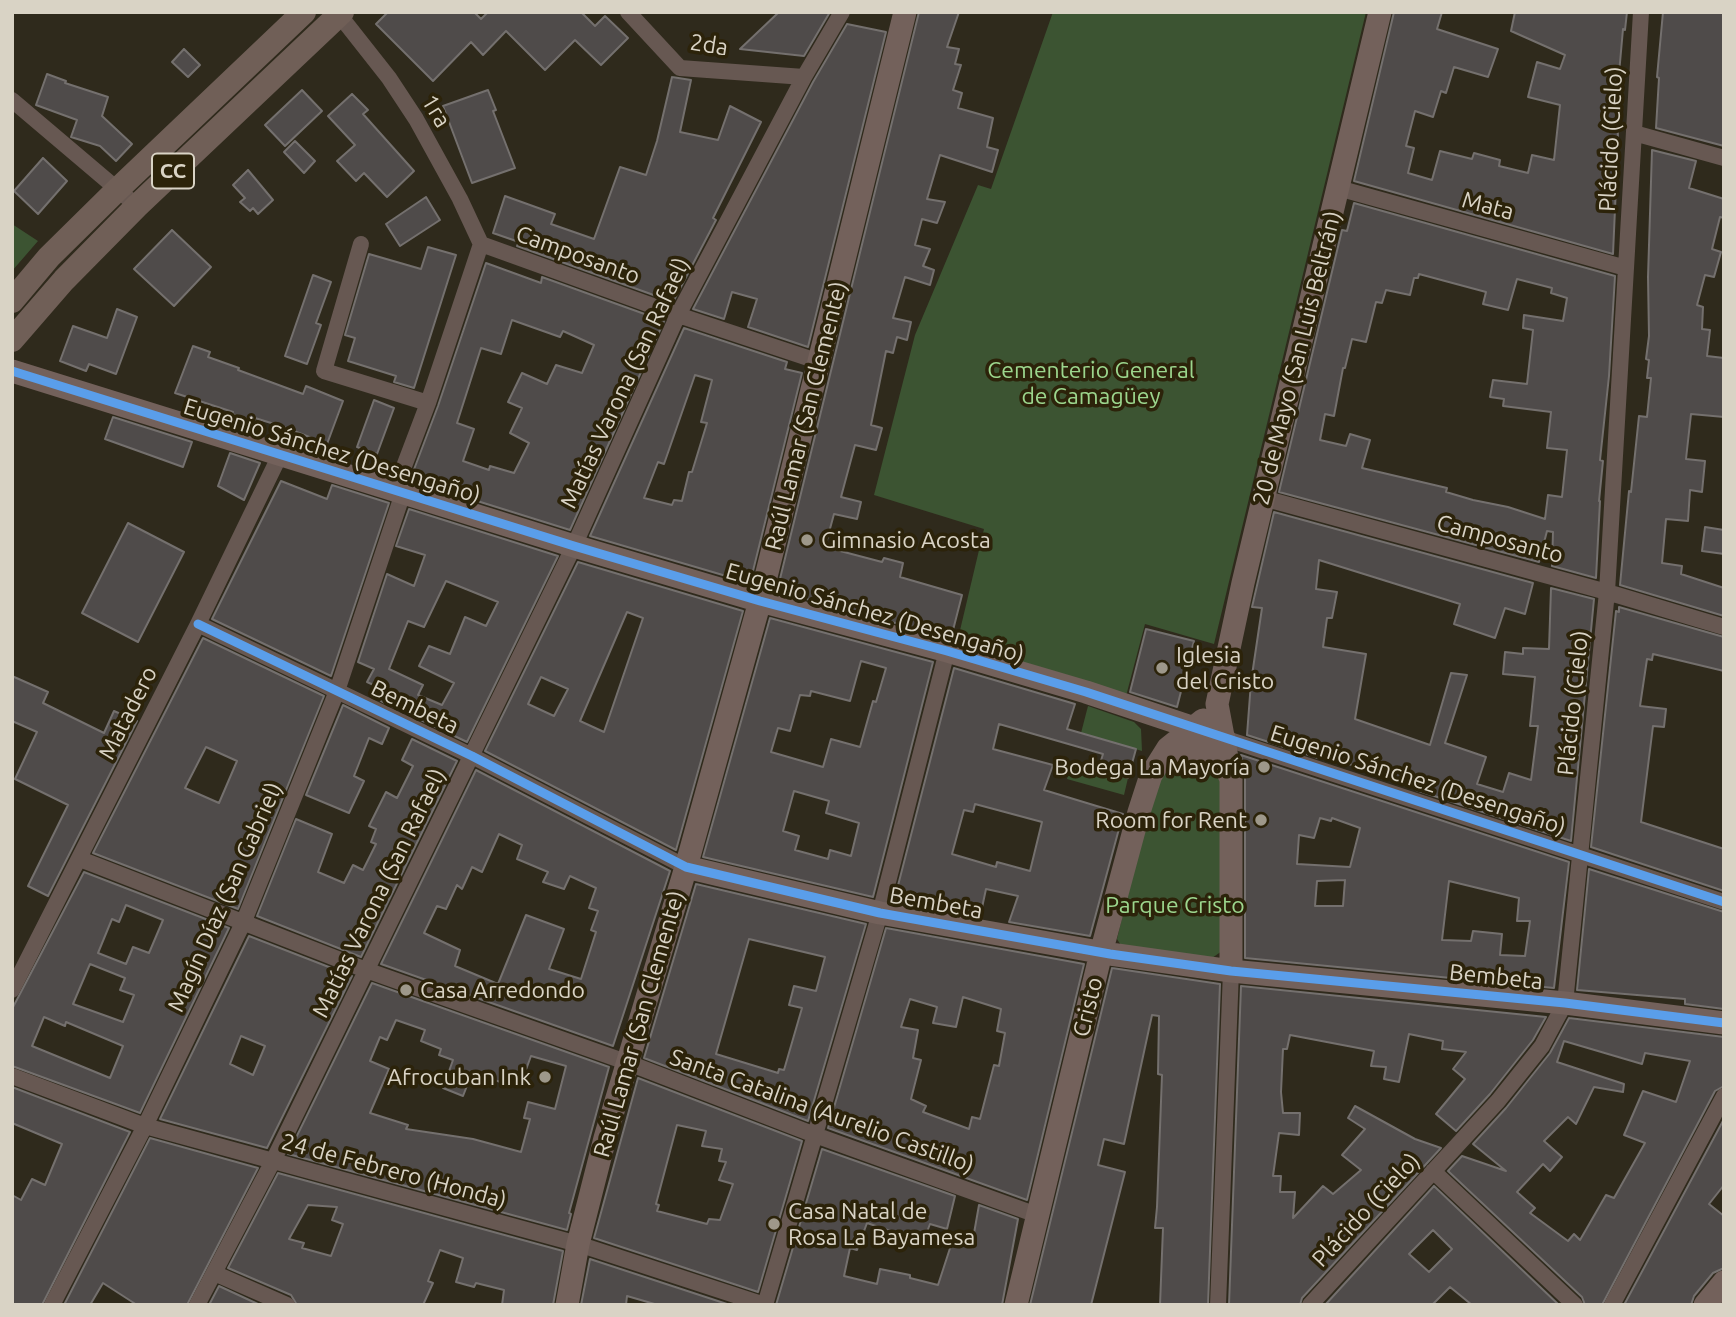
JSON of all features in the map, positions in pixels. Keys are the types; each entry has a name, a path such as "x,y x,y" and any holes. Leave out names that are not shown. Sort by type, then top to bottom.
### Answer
{"main road":[{"name":"CC","path":"12,301 49,257 304,12"},
{"name":"CC","path":"12,340 64,280 137,206 339,13"}],"street":[{"name":"2da","path":"628,12 680,68 804,77"},
{"name":"Matías Varona (San Rafael)","path":"197,1305 273,1161 574,547 678,316 804,77 842,12"},
{"name":"Raúl Lamar (San Clemente)","path":"567,1305 578,1244 626,1062 686,867 760,601 905,12"},
{"name":"20 de Mayo (San Luis Beltrán)","path":"1217,1305 1231,971 1231,779 1217,704 1263,498 1380,12"},
{"name":"Plácido (Cielo)","path":"1310,1305 1498,1101 1542,1046 1565,1003 1607,592 1641,12"},
{"name":"1ra","path":"339,13 389,78 416,119 460,199 481,244"},
{"path":"12,100 137,206"},
{"path":"1634,133 1724,158"},
{"name":"Mata","path":"1338,188 1626,268"},
{"path":"361,244 324,372 428,403"},
{"name":"Camposanto","path":"481,244 678,316 820,362"},
{"name":"Magín Díaz (San Gabriel)","path":"52,1305 145,1126 244,920 337,691 481,244"},
{"name":"Eugenio Sánchez (Desengaño)","path":"12,371 574,547 947,651 1188,729 1224,738 1724,902"},
{"name":"Matadero","path":"12,990 198,624 280,455"},
{"name":"Camposanto","path":"1263,498 1607,592 1724,627"},
{"name":"Bembeta","path":"198,624 472,756 686,867 880,913 1101,953 1231,971 1565,1003 1724,1023"},
{"path":"765,1305 880,913 947,651"},
{"name":"20 de Mayo (San Luis Beltrán)","path":"1188,729 1217,704"},
{"name":"Cristo","path":"1016,1305 1101,953 1151,775 1168,748 1188,729"},
{"path":"1151,775 1176,752 1194,749 1210,753 1224,763 1231,779"},
{"name":"Santa Catalina (Aurelio Castillo)","path":"80,859 244,920 366,970 626,1062 815,1135 1037,1215"},
{"name":"24 de Febrero (Honda)","path":"12,1076 145,1126 578,1244 765,1305"},
{"path":"1612,1305 1724,1096"},
{"path":"1433,1171 1575,1305"},
{"path":"214,1273 287,1305"},
{"path":"1705,1305 1724,1282"}],"green space":[{"name":"Cementerio General de Camagüey","path":"1053,12 1366,12 1214,644 1145,624 1126,696 957,643 984,529 874,495 915,335 978,185 991,189"},
{"path":"12,224 38,241 12,271"},
{"path":"1088,706 1134,722 1141,729 1142,751 1081,733"},
{"name":"Parque Cristo","path":"1199,756 1224,777 1222,951 1212,958 1122,947 1117,939 1152,794 1162,769"},
{"path":"1072,762 1128,778 1124,795 1067,779"}],"building":[{"path":"388,12 474,12 481,19 488,12 581,12 595,26 605,16 628,38 601,65 575,40 545,70 506,31 483,55 471,42 433,81 376,24"},
{"path":"779,12 830,12 804,56 740,49"},
{"path":"919,12 959,12 947,47 959,49 955,64 961,65 953,90 962,93 958,108 993,118 987,147 998,150 992,172 940,155 927,199 945,202 937,223 922,219 915,245 930,249 923,266 934,270 930,285 905,277 893,318 911,322 907,340 897,337 893,353 886,351 871,425 882,428 876,450 855,445 841,497 861,502 857,519 834,514 825,547 882,562 884,558 903,563 900,577 962,595 951,638 777,591"},
{"path":"1394,12 1442,12 1437,29 1498,49 1488,77 1454,67 1446,93 1441,91 1433,117 1415,111 1406,146 1414,148 1408,173 1432,180 1440,151 1472,159 1474,153 1500,160 1499,166 1528,173 1532,155 1554,160 1560,105 1528,97 1537,62 1560,69 1565,55 1511,31 1515,12 1627,12 1617,96 1618,141 1613,254 1354,181"},
{"path":"1663,12 1724,12 1724,146 1656,128"},
{"path":"847,24 886,32 808,347 748,327 757,299 732,292 724,319 693,309 813,82"},
{"path":"184,49 200,65 188,77 172,62"},
{"path":"47,74 108,97 102,116 132,144 116,161 100,146 71,137 77,120 36,105"},
{"path":"672,77 691,80 680,132 718,140 730,106 761,122 713,218 716,220 673,302 517,246 519,242 493,233 505,196 555,214 551,224 594,239 620,167 646,175"},
{"path":"302,90 322,111 285,146 265,125"},
{"path":"488,90 496,110 493,111 515,168 472,183 443,106"},
{"path":"352,94 368,110 363,114 414,171 387,197 364,173 356,181 337,161 355,145 328,116"},
{"path":"295,141 315,161 304,173 284,152"},
{"path":"1652,150 1696,161 1689,188 1724,199 1724,218 1720,217 1712,249 1721,252 1714,277 1705,275 1697,305 1703,307 1702,329 1710,330 1707,356 1724,358 1724,417 1691,414 1686,459 1705,461 1702,492 1690,490 1688,521 1666,519 1662,563 1682,566 1681,574 1724,588 1724,616 1620,585 1639,416 1647,417 1651,378 1647,378 1649,360 1646,359 1649,336"},
{"path":"43,158 67,181 38,214 14,191"},
{"path":"248,170 273,200 258,214 253,208 250,211 240,202 245,198 233,185"},
{"path":"426,197 440,220 400,246 386,224"},
{"path":"1354,203 1615,276 1609,376 1600,460 1603,461 1596,578 1552,566 1553,532 1547,531 1539,562 1279,492 1342,230 1347,231","holes":["1419,274 1486,292 1483,304 1508,310 1517,279 1552,288 1551,293 1567,298 1563,321 1524,315 1523,328 1533,330 1527,384 1493,380 1490,397 1504,399 1503,406 1551,412 1547,448 1567,450 1562,497 1548,495 1545,519 1446,492 1447,488 1362,468 1370,440 1350,434 1346,446 1320,440 1325,414 1334,416 1343,368 1352,339 1366,342 1376,302 1382,303 1386,290 1410,295 1414,278 1418,278"]},
{"path":"172,230 211,267 174,306 134,269"},
{"path":"428,247 456,255 414,388 394,382 396,376 348,361 355,338 345,335 369,254 421,269"},
{"path":"486,263 541,283 542,277 664,321 570,530 410,480","holes":["512,320 560,337 563,331 594,345 582,373 556,365 547,384 522,373 508,402 522,408 510,433 529,443 514,473 490,466 489,470 463,461 474,429 457,423 481,348 501,354"]},
{"path":"313,275 331,282 316,323 321,325 307,364 285,356"},
{"path":"117,309 137,317 116,374 89,364 86,371 60,361 73,326 107,338"},
{"path":"684,328 787,362 785,369 802,373 750,583 590,536","holes":["695,375 712,380 701,422 707,423 692,472 689,472 682,501 674,500 672,505 644,498 658,462 664,464"]},
{"path":"193,346 210,352 208,357 303,394 306,386 343,401 327,444 284,427 255,418 254,422 232,414 233,412 175,393"},
{"path":"374,400 394,408 377,454 357,447"},
{"path":"113,417 192,442 183,467 105,439"},
{"path":"230,453 260,463 244,500 218,486"},
{"path":"281,481 327,499 332,485 389,503 331,676 212,619"},
{"path":"409,509 558,556 467,742 421,720 422,718 400,706 398,709 381,701 387,691 367,682 374,669 358,662 387,574 414,586 425,555 396,546","holes":["446,581 498,602 486,626 465,617 450,654 429,646 419,666 454,683 442,705 418,695 423,685 389,669 408,621 424,627"]},
{"path":"1274,512 1533,583 1525,614 1505,608 1495,638 1454,624 1460,604 1319,560 1316,589 1337,592 1332,618 1327,618 1323,647 1366,654 1355,719 1430,745 1451,673 1467,675 1445,743 1486,757 1477,784 1503,792 1509,773 1531,780 1538,726 1530,726 1535,677 1503,674 1505,652 1523,654 1523,648 1549,649 1551,588 1594,599 1571,841 1416,790 1418,785 1319,755 1318,758 1247,735 1251,682 1262,608 1252,607"},
{"path":"128,523 184,552 138,642 82,613"},
{"path":"1705,527 1724,530 1724,554 1702,551"},
{"path":"578,562 743,611 676,850 485,751","holes":["627,612 643,618 604,732 580,721","541,677 568,689 554,716 528,704"]},
{"path":"1619,607 1724,637 1724,671 1653,654 1652,660 1647,659 1640,706 1666,709 1664,727 1653,726 1641,822 1724,849 1724,891 1591,847 1616,611 1619,612"},
{"path":"770,618 933,662 873,897 703,857","holes":["861,661 886,668 860,747 831,739 823,767 771,752 778,728 790,731 800,695 810,696 811,691 850,701","794,791 829,801 826,813 859,823 851,856 830,850 828,859 795,850 799,836 783,831"]},
{"name":"Iglesia del Cristo","path":"1146,629 1194,641 1177,707 1130,692"},
{"path":"203,638 324,696 238,909 93,853","holes":["206,747 237,761 219,803 185,788"]},
{"path":"954,668 1075,704 1067,729 1136,749 1128,778 1098,770 1103,754 999,724 993,749 1053,765 1044,790 1123,814 1090,936 1009,922 1018,896 986,889 980,917 894,901","holes":["975,804 1042,822 1030,871 997,862 996,867 952,854 964,810 973,812"]},
{"path":"12,676 48,692 43,703 104,733 114,711 137,721 48,896 28,886 68,805 15,779 37,732 12,721"},
{"path":"343,705 389,728 382,744 369,738 354,776 364,781 349,813 306,795"},
{"path":"412,739 457,761 361,957 257,916 296,819 332,834 318,872 344,883 353,865 363,870 376,844 371,842 376,829 369,826 386,792 397,798 413,766 402,760"},
{"path":"1241,755 1569,862 1554,988 1245,958 1245,779","holes":["1320,818 1331,821 1332,818 1360,828 1350,867 1297,864 1299,835 1314,838","1345,880 1343,906 1315,906 1317,881","1449,881 1519,898 1517,921 1530,921 1525,956 1500,955 1502,934 1473,931 1471,941 1442,940"]},
{"path":"476,770 670,871 613,1046 381,964","holes":["499,834 522,845 517,859 548,872 543,882 564,889 570,876 596,888 589,908 598,911 591,930 596,932 581,979 549,969 564,929 526,915 498,984 455,966 460,950 424,933 437,906 446,909 457,885 462,889 472,867 482,872"]},
{"path":"1589,869 1724,912 1724,1009 1685,1004 1685,999 1577,990"},
{"path":"84,872 229,928 140,1113 12,1066 12,1009","holes":["126,905 163,920 149,953 133,947 126,964 98,953 112,919 119,922","90,964 125,978 120,990 134,995 123,1022 73,1004","44,1017 65,1026 66,1022 123,1046 110,1078 32,1046"]},
{"path":"696,884 866,924 808,1121 644,1058","holes":["749,939 825,957 816,991 794,986 789,1005 802,1008 784,1070 779,1069 778,1073 716,1054"]},
{"path":"886,928 1084,964 1027,1200 828,1128","holes":["963,997 1001,1009 997,1031 1005,1033 999,1066 994,1065 980,1119 972,1117 969,1129 923,1112 926,1106 911,1099 921,1060 913,1058 918,1030 901,1027 910,999 937,1007 933,1023 956,1027"]},
{"path":"249,936 352,976 267,1148 160,1119","holes":["241,1036 265,1046 253,1075 230,1064"]},
{"path":"1112,968 1220,984 1208,1305 1160,1305 1163,1228 1155,1228 1162,1075 1158,1074 1159,1016 1152,1015 1124,1144 1104,1139 1098,1165 1125,1172 1091,1305 1030,1305"},
{"path":"372,983 609,1067 569,1213 571,1214 567,1230 288,1154","holes":["396,1020 425,1030 421,1041 441,1049 439,1055 453,1060 443,1088 463,1096 472,1073 520,1086 531,1056 566,1066 555,1109 528,1102 524,1118 530,1119 521,1152 473,1139 406,1129 408,1125 370,1113 389,1069 370,1061 380,1037 387,1040"]},
{"path":"1241,986 1546,1017 1533,1040 1456,1131 1436,1114 1465,1079 1453,1069 1466,1052 1442,1049 1443,1041 1409,1034 1399,1082 1384,1079 1386,1067 1371,1066 1374,1051 1290,1035 1287,1049 1283,1049 1281,1092 1283,1113 1300,1113 1299,1135 1279,1133 1273,1176 1281,1176 1280,1192 1295,1192 1293,1218 1323,1186 1333,1194 1361,1170 1342,1155 1365,1129 1348,1118 1355,1106 1415,1139 1441,1148 1302,1298 1300,1305 1229,1305"},
{"path":"1569,1018 1724,1037 1724,1086 1715,1091 1602,1305 1585,1305 1582,1297 1448,1171 1462,1156 1506,1171 1473,1144 1550,1053","holes":["1564,1041 1642,1064 1645,1053 1690,1061 1676,1102 1643,1091 1624,1135 1645,1143 1614,1198 1606,1195 1580,1240 1574,1234 1568,1241 1530,1213 1535,1208 1517,1192 1543,1164 1550,1171 1562,1157 1544,1141 1568,1117 1576,1124 1594,1087 1623,1092 1624,1084 1557,1062"]},
{"path":"638,1078 802,1141 758,1292 594,1238","holes":["677,1125 706,1131 702,1146 722,1149 719,1161 726,1162 719,1180 733,1184 720,1220 709,1219 707,1224 657,1211 659,1205 656,1204"]},
{"path":"12,1087 130,1132 42,1305 12,1305 12,1195 21,1200 32,1179 45,1185 62,1144 12,1123"},
{"path":"1724,1119 1724,1185 1709,1204 1724,1216 1724,1268 1713,1273 1694,1296 1691,1305 1624,1305"},
{"path":"150,1138 258,1168 187,1305 137,1305 103,1283 90,1305 64,1305"},
{"path":"822,1149 955,1196 947,1229 930,1224 923,1242 867,1223 857,1250 850,1248 844,1276 877,1284 880,1269 910,1275 910,1278 938,1285 954,1236 973,1239 979,1205 1018,1219 1002,1305 776,1305"},
{"path":"278,1173 563,1251 553,1305 502,1305 504,1290 476,1283 474,1287 456,1282 463,1258 440,1250 428,1281 433,1283 423,1305 297,1305 291,1295 228,1268","holes":["308,1205 337,1207 332,1220 343,1224 331,1256 302,1248 304,1243 289,1239"]},
{"path":"1434,1186 1559,1305 1472,1305 1450,1287 1432,1305 1325,1305","holes":["1433,1230 1452,1249 1429,1272 1409,1254"]},
{"path":"590,1259 730,1305 658,1305 627,1296 626,1305 581,1305"},
{"path":"219,1286 260,1305 209,1305"}],"cycle path":[{"path":"12,371 574,546 1086,692 1724,902"},
{"path":"198,624 472,756 686,867 880,913 1110,954 1231,971 1565,1003 1724,1023"}],"place":[{"name":"Gimnasio Acosta","path":"807,540"},
{"name":"Iglesia del Cristo","path":"1162,668"},
{"name":"Bodega La Mayoría","path":"1264,767"},
{"name":"Room for Rent","path":"1261,820"},
{"name":"Casa Arredondo","path":"406,990"},
{"name":"Afrocuban Ink","path":"545,1077"},
{"name":"Casa Natal de Rosa La Bayamesa","path":"774,1224"}]}
